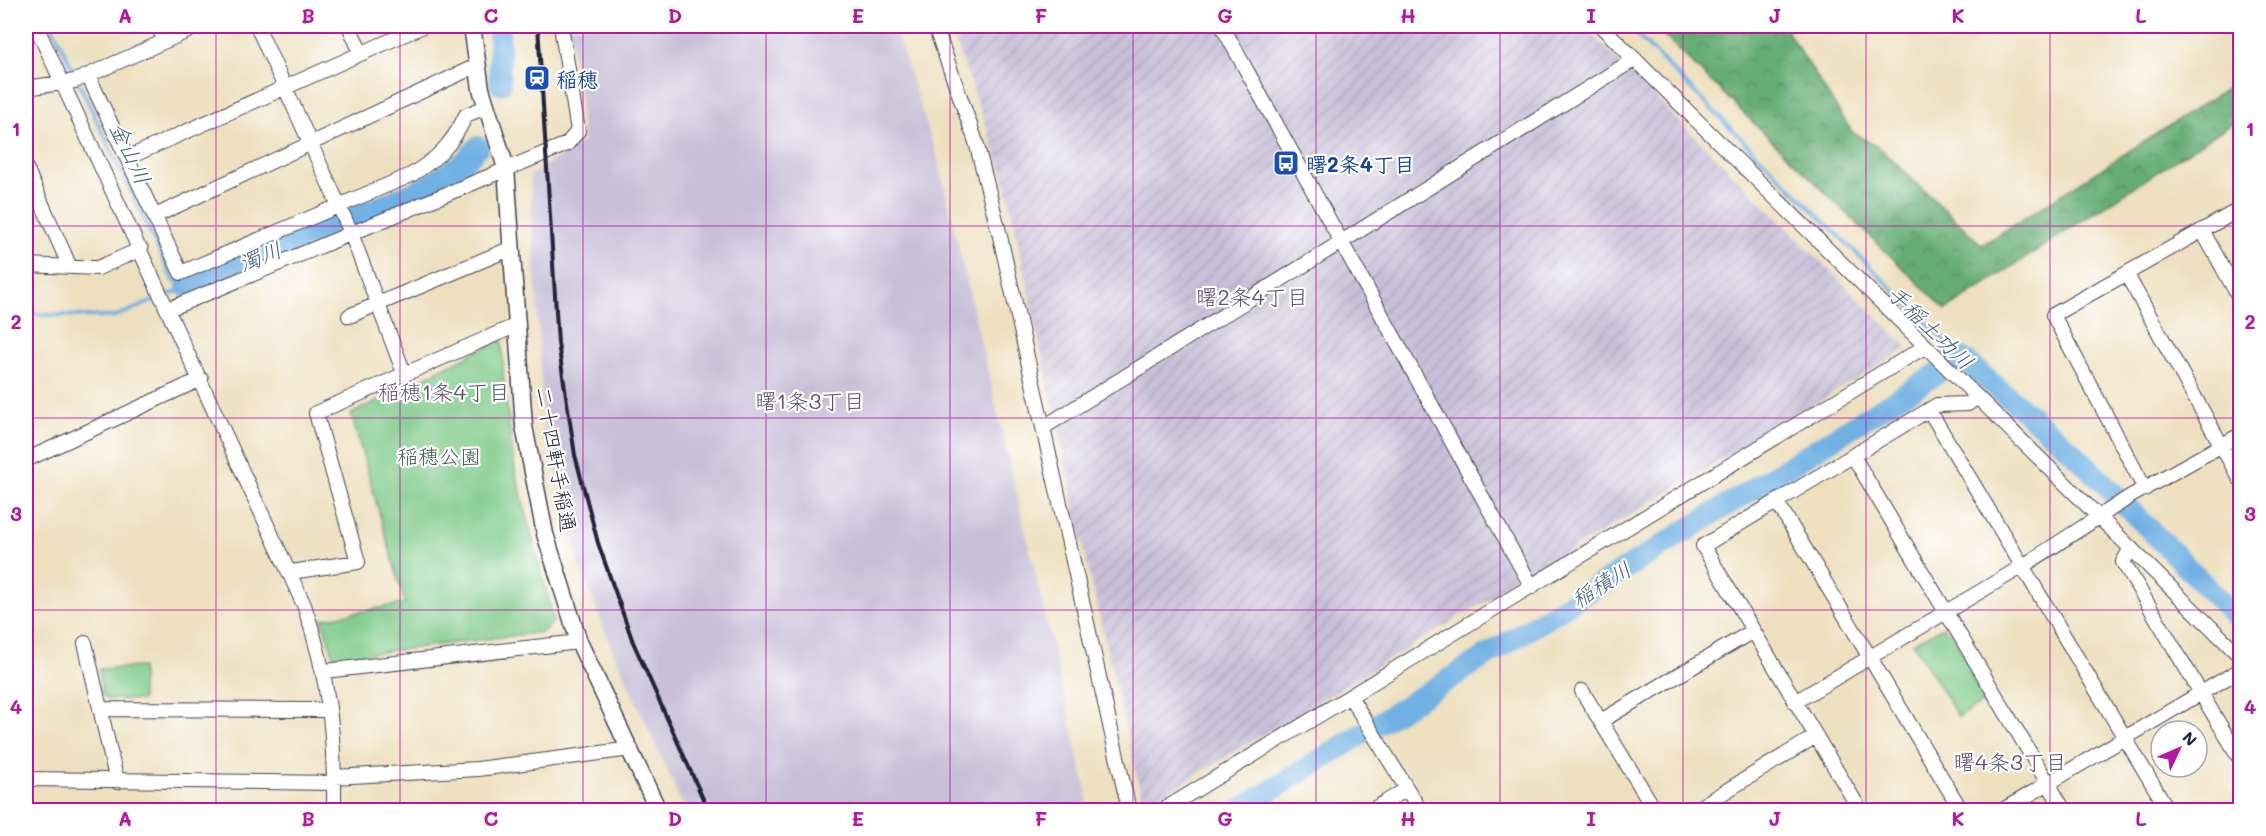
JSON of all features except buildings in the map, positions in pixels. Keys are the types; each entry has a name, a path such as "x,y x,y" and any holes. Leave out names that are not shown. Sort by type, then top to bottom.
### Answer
{"street":[{"path":"36,26 77,80 127,158 181,273 340,209 411,175 438,158 458,132 466,115 486,107"},
{"path":"158,26 165,41"},
{"path":"26,88 77,80 199,26"},
{"path":"257,26 350,231 404,373"},
{"path":"349,26 361,53"},
{"path":"127,158 423,26"},
{"name":"二十四軒手稲通","path":"472,26 476,66 486,107 506,168 524,426 545,534 579,642 658,810"},
{"path":"167,305 567,144 578,131 561,26"},
{"path":"935,26 976,142 1044,427 1129,810"},
{"path":"1222,26 1532,587"},
{"path":"1600,26 1977,396 2104,515 2131,548 2241,656"},
{"path":"1044,427 1635,59"},
{"path":"154,216 476,66"},
{"path":"77,80 141,249 291,572 325,671 334,733 334,810"},
{"path":"26,168 70,267"},
{"path":"2145,489 2053,315 2241,209"},
{"path":"2202,231 2241,299"},
{"path":"349,316 512,248"},
{"path":"26,265 98,268 141,249"},
{"path":"2127,274 2241,479"},
{"path":"291,572 358,562 316,413 517,325"},
{"path":"1163,810 1927,347"},
{"path":"26,459 201,379"},
{"path":"1860,810 1703,546 1937,405 1968,404 1977,396"},
{"path":"1929,410 2168,810"},
{"path":"1795,702 2023,566 2131,496 2241,435"},
{"path":"1853,456 2064,810"},
{"path":"1777,501 1961,810"},
{"path":"2131,548 2123,562 2241,759"},
{"path":"1601,721 1753,632"},
{"path":"325,671 579,642"},
{"path":"85,643 117,782"},
{"path":"2003,810 2241,670"},
{"path":"1582,691 1655,810"},
{"path":"1351,698 1420,810"},
{"path":"100,709 329,710"},
{"path":"1695,810 1816,736"},
{"path":"26,779 117,782 334,780 478,769 631,749"},
{"path":"1372,810 1407,789"}],"shaded area":[{"path":"568,26 894,26 938,160 1087,793 1088,810 685,810 613,651 578,562 543,417 530,175 583,142 579,85"},
{"path":"950,26 1583,26 1908,348 1144,806 1078,526 1004,176"}],"green space":[{"path":"1654,26 1784,26 1852,132 1881,149 1982,245 2240,80 2240,118 1946,310"},
{"name":"稲穂公園","path":"502,339 504,384 515,470 554,621 542,632 334,658 322,619 405,603 351,414"},
{"path":"1943,627 1951,633 1988,699 1958,717 1913,643"},
{"path":"142,667 142,700 107,699 102,694 99,669"}],"waterway":[{"name":"金山川","path":"52,26 76,76"},
{"name":"濁川","path":"499,26 500,84"},
{"name":"手稲土功川","path":"1628,26 1962,358"},
{"name":"金山川","path":"79,83 173,280 187,287"},
{"name":"濁川","path":"187,287 425,188 463,163 478,147"},
{"name":"濁川","path":"165,296 186,288"},
{"name":"濁川","path":"26,314 114,317 158,299"},
{"name":"稲積川","path":"1240,810 1962,358 2074,453 2240,621"}],"railway":[{"path":"538,26 558,343 575,455 598,543 633,642 708,810"}],"place":[{"name":"稲穂","path":"537,78"},
{"name":"曙2条4丁目","path":"1286,163"}],"district":[{"name":"曙2条4丁目","path":"1252,296"},
{"name":"稲穂1条4丁目","path":"444,391"},
{"name":"曙1条3丁目","path":"810,400"},
{"name":"曙4条3丁目","path":"2010,761"}]}
